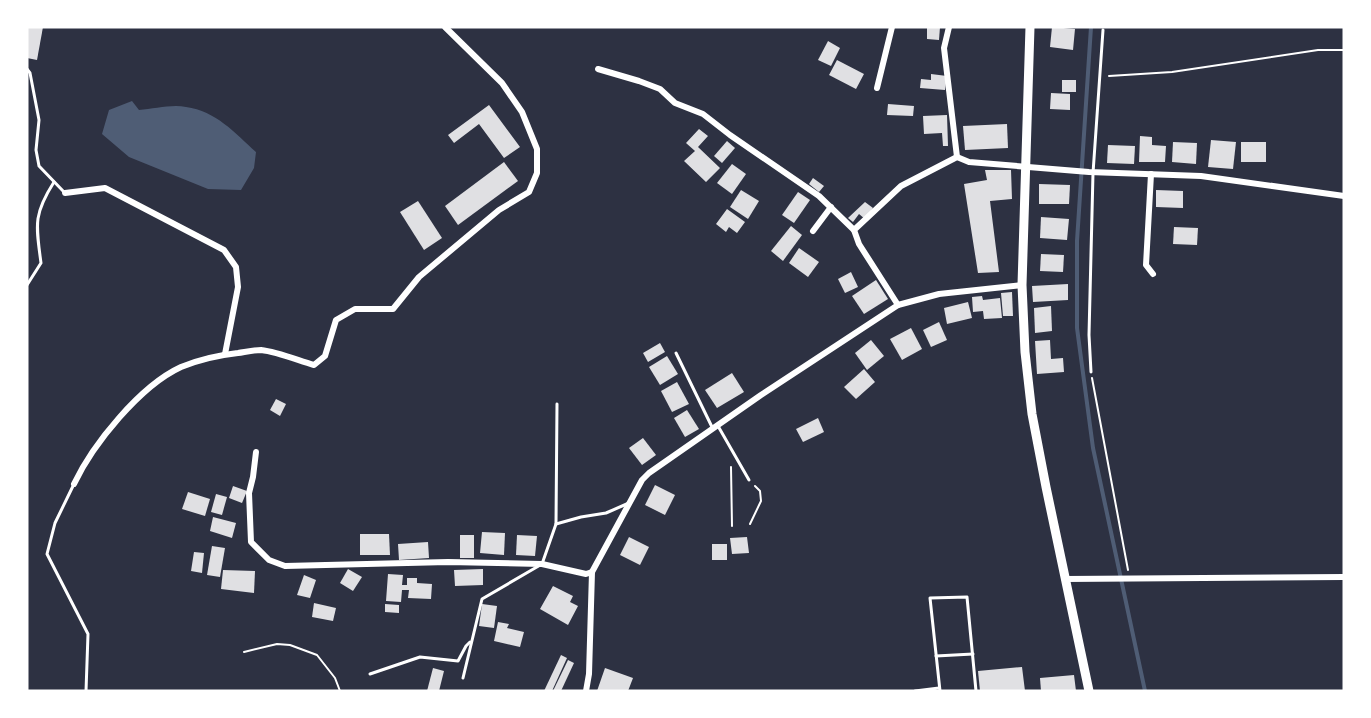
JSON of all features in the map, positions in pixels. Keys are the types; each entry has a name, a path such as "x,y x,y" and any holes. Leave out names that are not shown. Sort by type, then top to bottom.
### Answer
{"main road":[{"path":"1030,27 1022,285 1025,352 1032,414 1089,691"}],"street":[{"path":"74,484 85,462 101,440 142,395 165,376 182,367 225,354 261,350 314,365 325,356 336,320 355,309 393,309 418,277 499,210 530,192 537,173 537,148 522,112 502,83 444,27"},
{"path":"877,88 892,27"},
{"path":"949,27 944,48 957,157"},
{"path":"598,69 660,89 675,103 703,114 819,196 854,230 859,244 898,305"},
{"path":"854,230 901,186 957,157 969,162 1091,173 1202,176 1344,196"},
{"path":"1151,174 1146,265 1153,274"},
{"path":"65,193 105,188 224,250 236,267 238,286 225,354"},
{"path":"813,231 831,207"},
{"path":"586,691 589,674 592,572 642,480 649,473 761,395 898,305 939,294 1022,285"},
{"path":"255,452 249,493 251,542 269,560 285,566 448,562 542,564 586,574 592,572"},
{"path":"1065,579 1344,577"}],"lane":[{"path":"1091,372 1089,335 1091,173 1101,76 1103,30"},
{"path":"27,69 30,73 39,120 36,150 39,166 65,193"},
{"path":"27,285 41,263 36,228 40,204 54,182"},
{"path":"676,353 716,428 749,480"},
{"path":"463,678 482,598 542,564 556,524 557,404"},
{"path":"74,484 55,523 47,554 88,634 86,691"},
{"path":"556,524 606,513 630,503"},
{"path":"915,691 939,690 930,598 967,597 976,691"},
{"path":"370,674 420,657 458,661 472,640"},
{"path":"936,656 973,654"}],"path":[{"path":"1101,76 1172,72 1318,50 1344,50"},
{"path":"1091,372 1127,578"},
{"path":"731,474 732,526"},
{"path":"749,480 762,496 750,524"},
{"path":"244,652 277,644 290,645 317,655 335,678 340,691"}],"water":[{"path":"132,101 139,110 175,106 197,109 233,130 256,152 254,168 241,190 208,189 129,157 102,134 109,110"}],"building":[{"path":"27,27 43,27 37,60 27,58"},
{"path":"927,27 940,27 939,40 927,39"},
{"path":"1052,27 1075,29 1073,50 1050,47"},
{"path":"828,41 840,48 831,66 818,60"},
{"path":"837,60 864,74 856,89 829,75"},
{"path":"931,74 947,76 945,90 920,88 921,79 931,80"},
{"path":"1062,80 1076,80 1076,92 1062,92"},
{"path":"1051,93 1070,94 1070,110 1050,109"},
{"path":"888,104 914,106 913,116 887,115"},
{"path":"489,105 520,147 504,158 479,124 454,143 448,135"},
{"path":"947,115 948,146 943,146 942,133 924,134 923,116"},
{"path":"1007,124 1008,148 965,150 963,126"},
{"path":"699,129 708,136 698,147 720,168 706,182 684,161 695,151 686,143"},
{"path":"1140,136 1152,137 1152,145 1166,146 1165,162 1139,162"},
{"path":"1211,140 1236,142 1233,169 1208,167"},
{"path":"727,141 735,148 722,163 714,156"},
{"path":"1173,142 1197,143 1196,164 1172,162"},
{"path":"1241,142 1266,142 1266,162 1241,162"},
{"path":"1108,145 1135,146 1134,164 1107,163"},
{"path":"504,162 518,181 458,225 445,206"},
{"path":"732,164 746,174 732,194 717,183"},
{"path":"985,170 1011,170 1012,199 990,201 999,272 978,273 964,184 987,180"},
{"path":"813,178 824,186 819,192 809,184"},
{"path":"1039,184 1070,185 1069,204 1039,204"},
{"path":"741,190 759,201 748,219 730,207"},
{"path":"1156,190 1183,191 1183,208 1156,207"},
{"path":"798,192 810,200 794,223 782,215"},
{"path":"418,201 442,238 424,250 400,212"},
{"path":"865,202 873,208 865,219 859,214 853,222 848,218"},
{"path":"727,209 745,222 737,233 729,227 726,232 716,224"},
{"path":"1041,217 1069,219 1067,240 1040,238"},
{"path":"791,226 802,235 783,261 771,251"},
{"path":"1174,227 1198,228 1197,245 1173,244"},
{"path":"799,248 819,262 808,277 789,263"},
{"path":"1041,254 1064,255 1063,272 1040,271"},
{"path":"851,272 858,287 845,293 838,279"},
{"path":"876,280 888,299 864,314 852,296"},
{"path":"1068,284 1068,300 1033,302 1032,286"},
{"path":"1012,292 1013,316 1003,316 1001,293"},
{"path":"982,296 983,300 1000,298 1002,318 984,319 983,311 973,312 972,297"},
{"path":"968,302 972,318 947,324 944,308"},
{"path":"1051,306 1052,331 1035,333 1034,308"},
{"path":"939,322 947,340 931,347 923,330"},
{"path":"911,328 922,349 902,360 890,339"},
{"path":"871,340 884,356 867,370 855,353"},
{"path":"1050,340 1051,359 1063,358 1064,372 1037,374 1035,341"},
{"path":"660,343 665,352 648,362 643,353"},
{"path":"667,356 678,374 660,385 649,367"},
{"path":"864,369 875,382 856,399 844,387"},
{"path":"732,373 744,392 717,408 705,390"},
{"path":"677,382 689,404 672,412 661,391"},
{"path":"276,399 286,404 280,416 270,410"},
{"path":"687,410 699,429 685,437 674,418"},
{"path":"818,418 824,432 803,442 796,429"},
{"path":"643,438 656,455 642,465 629,448"},
{"path":"655,485 675,495 665,515 645,505"},
{"path":"233,486 247,491 242,503 229,498"},
{"path":"188,492 210,499 205,516 182,509"},
{"path":"216,494 227,497 222,515 211,512"},
{"path":"213,517 236,523 232,538 210,531"},
{"path":"482,532 505,533 504,555 480,553"},
{"path":"360,534 389,534 390,555 360,555"},
{"path":"460,535 474,535 474,558 460,558"},
{"path":"517,535 537,536 535,556 516,555"},
{"path":"629,537 649,547 640,565 620,555"},
{"path":"747,537 749,553 732,554 730,538"},
{"path":"428,542 429,558 399,560 398,544"},
{"path":"712,544 727,544 727,560 712,560"},
{"path":"212,546 225,548 220,577 207,575"},
{"path":"194,552 204,553 202,573 191,571"},
{"path":"348,569 362,577 353,591 340,583"},
{"path":"483,569 483,585 455,586 454,570"},
{"path":"223,570 255,571 254,593 221,589"},
{"path":"388,574 403,575 402,585 407,585 407,578 417,578 417,583 432,584 431,599 408,598 409,590 402,590 401,602 386,601"},
{"path":"304,575 316,580 310,598 297,595"},
{"path":"553,586 573,596 570,602 578,606 568,625 540,609"},
{"path":"314,603 336,608 333,621 312,617"},
{"path":"385,604 399,605 399,613 385,612"},
{"path":"482,604 497,606 494,628 479,626"},
{"path":"498,622 509,624 507,628 524,632 520,647 494,641"},
{"path":"561,655 567,658 552,691 544,691"},
{"path":"568,660 574,663 561,691 553,691"},
{"path":"1022,667 1025,691 980,691 978,671"},
{"path":"433,668 444,671 439,691 427,691"},
{"path":"605,668 633,678 628,691 597,691"},
{"path":"1074,675 1076,691 1041,691 1040,678"}],"waterway":[{"path":"1091,27 1077,241 1077,328 1093,448 1145,691"}]}
